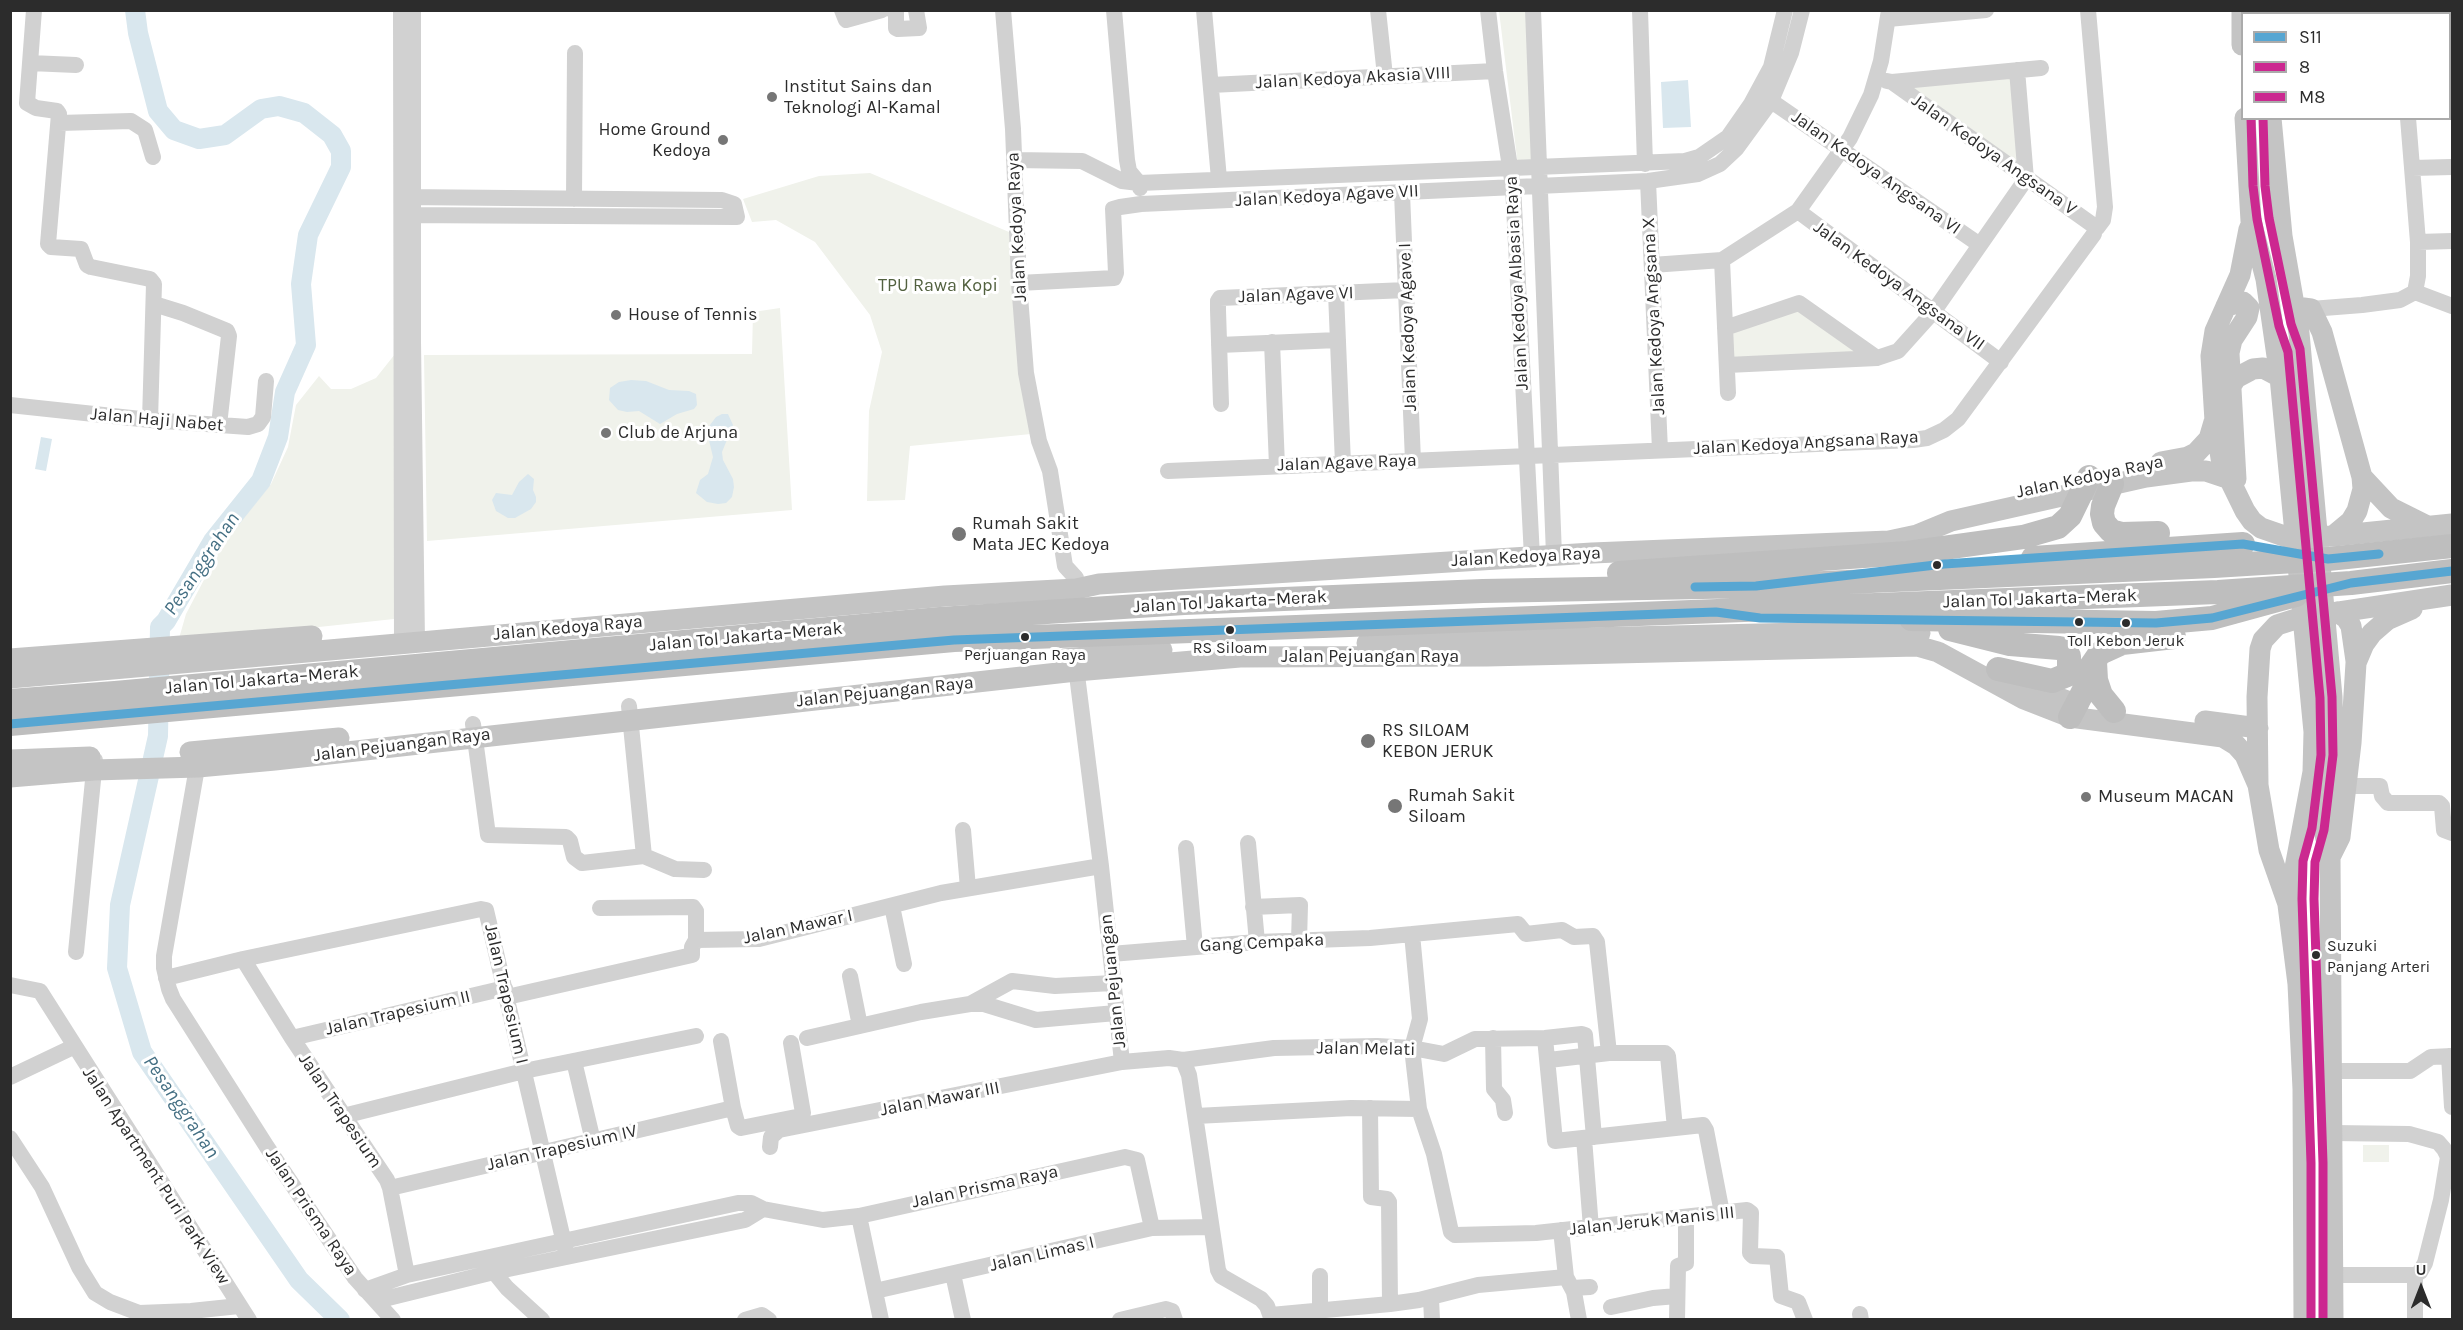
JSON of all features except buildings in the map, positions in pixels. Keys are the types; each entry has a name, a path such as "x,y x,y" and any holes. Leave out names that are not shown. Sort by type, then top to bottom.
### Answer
{"highway":[{"path":"2097,488 2104,524 2111,531 2122,534 2199,533 2328,560"},
{"path":"1483,591 1555,577 1908,553 2002,541 2043,532 2058,526 2097,488"},
{"path":"1756,586 1944,564 2243,544"},
{"name":"Jalan Tol Jakarta–Merak","path":"199,697 939,619 1184,603 1483,591 1756,586 2203,567 2328,560 2452,546"},
{"name":"Jalan Tol Jakarta–Merak","path":"10,724 114,704 954,640 2218,592 2350,583 2452,571"},
{"path":"2074,711 2095,660 2104,651 2122,643 2199,635 2218,630 2293,596 2350,583"},
{"path":"1716,612 1760,618 1913,619 2074,624 2156,623 2212,618 2272,604"},
{"path":"1913,619 2001,642 2064,649 2069,656 2067,675 2052,681 1998,669"},
{"path":"2095,660 2099,689 2114,711"},
{"name":"Jalan Tol Jakarta–Merak","path":"10,701 114,704"}],"main road":[{"path":"2245,120 2251,221 2265,279 2280,377 2302,490 2322,698 2333,755 2324,830 2330,856 2333,1320"},
{"path":"2271,120 2282,236 2303,308 2302,490"},
{"path":"2251,221 2245,261 2216,331 2212,347 2215,421 2222,464 2245,511 2252,521 2272,533 2287,537 2333,536 2452,524"},
{"path":"2226,306 2243,302 2249,308 2247,317 2230,346 2232,485"},
{"path":"2303,308 2322,332 2362,477 2363,489 2357,511 2343,529 2333,536"},
{"path":"2230,386 2236,378 2253,369 2263,368 2280,377"},
{"name":"Jalan Kedoya Raya","path":"2097,488 2188,457 2204,447 2213,431 2215,421"},
{"name":"Jalan Kedoya Raya","path":"10,678 123,660 193,653 933,597 1076,589 1099,584 1532,556 1889,541 1917,535 1951,521 2097,488 2191,471 2206,471 2232,485"},
{"path":"2362,477 2391,508 2409,519 2429,526"},
{"name":"Jalan Kedoya Raya","path":"409,635 945,583 1054,577 1076,578 1099,584"},
{"path":"2304,1320 2303,1089 2297,974 2288,905 2269,850 2258,785 2257,697 2260,649 2268,632 2287,621 2452,595"},
{"path":"2356,663 2364,644 2387,620 2452,595"},
{"path":"2330,856 2340,837 2351,743 2356,663 2351,626 2346,618 2337,612"},
{"name":"Jalan Pejuangan Raya","path":"10,760 95,763 275,760 473,730 1239,645 1892,631 1910,632 1935,638 2046,693 2074,711 2114,711 2258,728"},
{"name":"Jalan Pejuangan Raya","path":"1075,664 1240,657 1487,656 1917,646 1938,652 2024,699 2074,711 2223,737 2245,754 2258,785"},
{"name":"Jalan Kedoya Raya","path":"10,659 123,660"},
{"path":"2210,722 2240,710 2257,697"},
{"path":"2288,905 2313,772 2322,698"},
{"name":"Jalan Pejuangan Raya","path":"10,777 95,763"},
{"path":"2264,822 2275,836 2284,837 2292,836 2300,831 2304,824"}],"street":[{"path":"34,10 27,103 36,108 57,111 59,123 48,244 51,247 81,249 87,265 91,267 150,279 154,284 150,420"},
{"path":"400,10 408,197"},
{"path":"409,635 400,341 408,215 413,10"},
{"path":"842,10 846,20 882,10"},
{"path":"892,10 896,11 896,28 898,29 919,28 916,10"},
{"name":"Jalan Kedoya Raya","path":"1003,10 1026,372 1039,441 1050,471 1065,566 1076,578"},
{"path":"1114,10 1127,160 1129,171 1139,183 1141,204"},
{"path":"1204,10 1219,179"},
{"path":"1378,10 1385,76"},
{"name":"Jalan Kedoya Albasia Raya","path":"1488,10 1513,186 1532,556"},
{"name":"Jalan Kedoya Albasia Raya","path":"1533,10 1554,555"},
{"path":"1640,10 1645,164"},
{"path":"1763,95 1785,10"},
{"path":"1014,160 1082,161 1122,181 1139,183 1685,161 1712,150 1728,137 1763,95 1791,53 1802,10"},
{"path":"1652,265 1722,260 1798,212 1842,151 1885,80 1889,15 1986,10"},
{"name":"Jalan Kedoya Angsana Raya","path":"1527,456 1902,441 1927,438 1944,430 1958,419 2103,220 2104,207 2088,10"},
{"path":"574,199 575,53"},
{"path":"30,63 76,65"},
{"path":"1885,80 2041,68"},
{"path":"1727,365 1878,358 1898,351 1934,312 2026,179 2017,70"},
{"name":"Jalan Kedoya Akasia VIII","path":"1210,85 1495,71"},
{"name":"Jalan Kedoya Angsana V","path":"1885,80 2026,179 2095,231"},
{"name":"Jalan Kedoya Angsana VI","path":"1763,95 1980,246"},
{"name":"Jalan Kedoya Agave VII","path":"1019,283 1114,278 1116,273 1113,209 1141,204 1648,181 1698,174 1720,164 1736,149 1763,95"},
{"path":"2408,120 2418,242 2418,276 2415,292"},
{"path":"59,123 131,121 145,130 153,157"},
{"path":"2412,168 2452,167"},
{"name":"Jalan Kedoya Angsana X","path":"1648,181 1660,450"},
{"name":"Jalan Kedoya Agave I","path":"1402,193 1413,461"},
{"path":"408,197 722,200 734,204 737,217 408,215"},
{"name":"Jalan Kedoya Angsana VII","path":"1798,212 2001,362"},
{"path":"2418,242 2452,241"},
{"path":"1722,260 1728,393"},
{"name":"Jalan Agave VI","path":"1221,404 1218,301 1220,298 1406,290"},
{"path":"2303,308 2400,300 2415,292 2452,306"},
{"path":"1336,293 1343,464"},
{"path":"1725,328 1799,303 1878,358"},
{"path":"153,304 183,313 227,331 229,336 219,425"},
{"path":"1219,345 1338,340"},
{"path":"1272,342 1277,466"},
{"name":"Jalan Haji Nabet","path":"10,405 150,420 248,427 258,424 263,417 266,381"},
{"name":"Jalan Kedoya Raya","path":"1039,441 1039,471 1057,564 1054,577"},
{"name":"Jalan Agave Raya","path":"1168,471 1527,456"},
{"name":"Jalan Pejuangan","path":"1075,664 1101,866 1122,1062 1170,1058 1183,1060"},
{"path":"630,713 644,856"},
{"path":"473,730 488,835 566,837 570,842 574,857 582,863 644,856 675,869 704,870"},
{"name":"Jalan Prisma Raya","path":"199,760 167,937 164,968 166,978 173,999 267,1147 370,1295"},
{"path":"75,952 95,763"},
{"path":"2345,786 2380,786 2382,796 2388,802 2439,803 2442,806 2444,830 2452,833"},
{"path":"963,830 968,888"},
{"path":"1248,843 1257,942"},
{"path":"1186,848 1195,947"},
{"name":"Jalan Mawar I","path":"696,940 759,939 941,893 1101,866"},
{"path":"1253,907 1300,904 1299,941"},
{"path":"892,906 904,964"},
{"path":"506,992 692,955 692,947 696,940 696,911 693,907 600,908"},
{"name":"Jalan Trapesium I","path":"166,978 243,959 481,909 486,910 565,1249"},
{"name":"Gang Cempaka","path":"1111,954 1257,942 1370,938 1518,924 1526,934 1562,930 1569,936 1590,935 1595,938 1609,1053"},
{"path":"1412,934 1420,1019 1412,1048 1419,1109 1434,1154 1451,1232 1455,1235 1484,1235 1561,1230"},
{"name":"Jalan Trapesium","path":"243,959 291,1038 390,1188 407,1275"},
{"path":"850,976 860,1026"},
{"path":"970,1004 1012,981 1054,986 1113,982"},
{"name":"Jalan Apartment Puri Park View","path":"10,985 40,991 249,1320"},
{"name":"Jalan Trapesium II","path":"291,1038 506,992"},
{"path":"721,1041 738,1126 741,1128 801,1116 804,1110 799,1040 970,1004 984,1004 1036,1020 1116,1013"},
{"name":"Jalan Melati","path":"1183,1060 1274,1048 1412,1048 1444,1054 1475,1039 1545,1038 1582,1034 1585,1035 1585,1056"},
{"path":"343,1116 524,1071 696,1036"},
{"path":"1493,1038 1494,1089 1503,1100 1505,1113"},
{"path":"1545,1038 1549,1060 1553,1137 1558,1141 1700,1125 1705,1127 1722,1213"},
{"name":"Jalan Apartment Puri Park View","path":"10,1077 74,1047"},
{"path":"1549,1060 1609,1053 1665,1053 1668,1056 1676,1128"},
{"path":"1585,1056 1591,1228"},
{"path":"2332,1071 2410,1071 2431,1057 2451,1056 2452,1107"},
{"path":"1183,1060 1189,1075 1196,1116 1218,1270 1221,1276 1261,1299 1267,1305 1272,1317 1431,1298 1478,1286 1569,1282 1590,1287"},
{"path":"574,1061 593,1141"},
{"name":"Jalan Mawar III","path":"770,1147 771,1137 779,1130 1122,1062"},
{"name":"Jalan Trapesium IV","path":"390,1188 734,1108"},
{"path":"1196,1116 1370,1108 1419,1109"},
{"path":"1370,1108 1371,1197 1387,1198 1389,1202 1390,1304"},
{"path":"2333,1133 2403,1133 2438,1142 2448,1157 2447,1201 2420,1272 2415,1275 2333,1275"},
{"name":"Jalan Apartment Puri Park View","path":"10,1138 42,1187 79,1267 95,1293 140,1316 239,1305"},
{"name":"Jalan Prisma Raya","path":"370,1295 494,1272 565,1249 738,1203 751,1203 763,1209 823,1220 859,1216 1115,1158 1132,1157 1137,1160 1152,1228"},
{"name":"Jalan Jeruk Manis III","path":"1579,1320 1569,1282 1561,1230 1750,1211 1750,1253 1753,1256 1777,1257 1781,1296 1798,1302 1804,1320"},
{"path":"859,1216 881,1320"},
{"path":"1677,1320 1678,1266 1686,1263 1686,1218"},
{"name":"Jalan Limas I","path":"875,1291 1152,1228 1211,1227"},
{"name":"Jalan Prisma Raya","path":"370,1295 407,1275 565,1249"},
{"path":"494,1272 507,1288 542,1320"},
{"path":"953,1274 963,1320"},
{"path":"2415,1275 2415,1320"},
{"path":"1320,1276 1320,1311"},
{"path":"370,1295 393,1320"},
{"path":"1611,1307 1653,1298 1677,1296"},
{"path":"1431,1298 1432,1320"},
{"path":"1120,1320 1166,1309 1172,1311 1175,1320"},
{"path":"745,1320 762,1315 769,1320"}],"green space":[{"path":"1499,11 1534,11 1542,165 1518,166"},
{"path":"2019,71 2022,166 1898,84"},
{"name":"TPU Rawa Kopi","path":"870,173 1009,232 1031,434 910,446 905,500 867,501 869,411 882,352 870,315 815,242 776,220 752,222 743,199 819,176"},
{"path":"1789,304 1868,358 1729,361 1729,330"},
{"name":"Club de Arjuna","path":"780,308 792,510 427,541 424,355 752,354 753,312"},
{"path":"395,354 394,619 178,642 186,614 225,540 271,484 288,447 296,405 319,376 331,389 351,389 376,378"},
{"path":"2363,1145 2389,1145 2389,1162 2363,1162"}],"shaded area":[{"path":"1688,80 1691,127 1663,128 1661,82"},
{"path":"646,381 669,390 689,391 696,394 697,405 694,409 677,414 660,424 639,411 618,410 609,400 610,388 619,382"},
{"path":"728,414 733,425 722,452 734,487 732,497 726,503 718,504 707,502 696,493 700,480 708,474 713,457 707,432 716,417"},
{"path":"41,437 52,439 46,471 35,469"},
{"path":"528,474 534,479 533,490 536,497 536,502 531,509 515,518 508,518 496,511 492,500 496,493 512,495 519,482"}],"waterway":[{"name":"Pesanggrahan","path":"135,10 138,33 158,111 174,130 199,139 225,135 261,109 279,106 304,113 332,135 341,151 341,167 308,235 301,284 306,345 285,392 278,437 261,481 213,541 166,621 160,627 158,736 120,905 117,968 142,1052 299,1280 340,1320"}],"transit line":[{"name":"M8","path":"2251,120 2253,186 2257,219 2279,326 2288,352 2320,698 2321,755 2312,828 2303,861 2302,899 2311,1163 2311,1320"},
{"name":"8","path":"2263,120 2265,186 2269,218 2291,324 2300,349 2332,697 2333,755 2324,830 2315,862 2314,899 2323,1163 2323,1320"},
{"name":"S11","path":"1695,587 1756,586 1944,564 2243,544 2328,559 2379,554"},
{"name":"S11","path":"10,724 954,640 1716,612 1760,618 2156,623 2212,618 2351,583 2452,571"}],"place":[{"name":"Institut Sains dan Teknologi Al-Kamal","path":"772,97"},
{"name":"Home Ground Kedoya","path":"723,140"},
{"name":"House of Tennis","path":"616,315"},
{"name":"Club de Arjuna","path":"606,433"},
{"name":"Rumah Sakit Mata JEC Kedoya","path":"959,534"},
{"name":"Toll Kebon Jeruk","path":"2126,623"},
{"name":"RS Siloam","path":"1230,630"},
{"name":"Perjuangan Raya","path":"1025,637"},
{"name":"RS SILOAM KEBON JERUK","path":"1368,741"},
{"name":"Museum MACAN","path":"2086,797"},
{"name":"Rumah Sakit Siloam","path":"1395,806"},
{"name":"Suzuki Panjang Arteri","path":"2316,955"}]}
